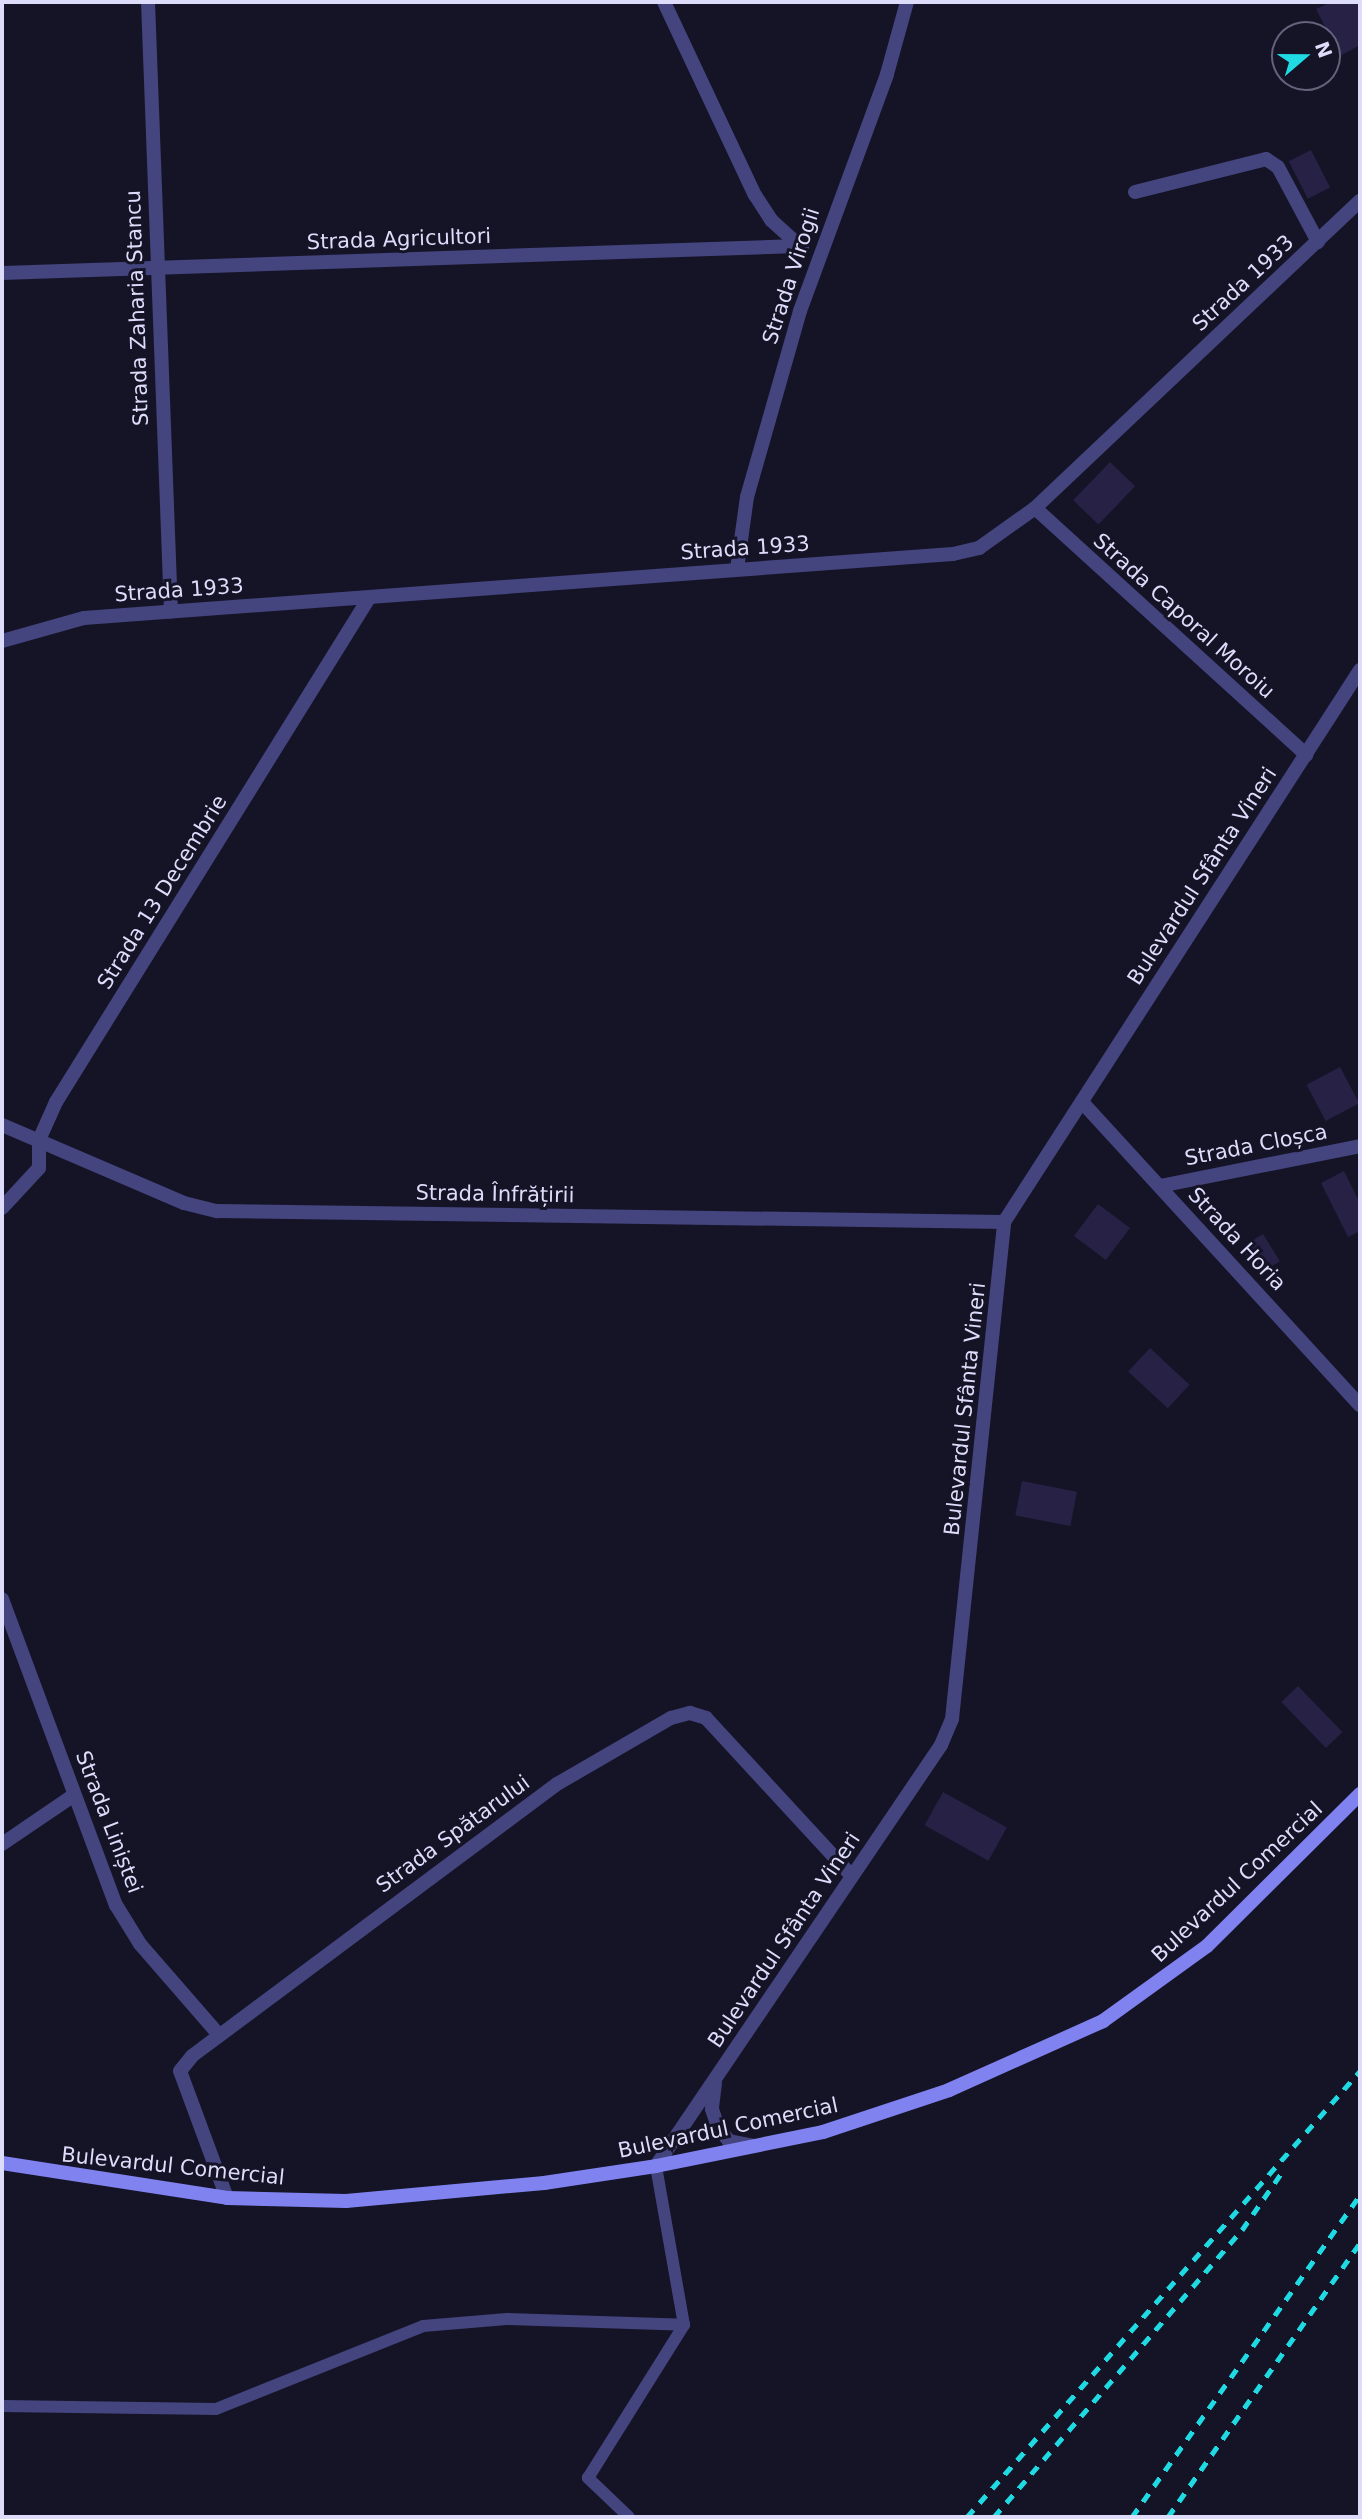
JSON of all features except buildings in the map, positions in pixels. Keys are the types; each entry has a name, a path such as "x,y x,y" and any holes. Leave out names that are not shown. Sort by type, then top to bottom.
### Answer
{"main road":[{"name":"Bulevardul Comercial","path":"2,2163 227,2197 346,2201 450,2194 656,2166 758,2147 866,2120 948,2090 1103,2021 1207,1946 1360,1794"}],"street":[{"name":"Strada Zaharia Stancu","path":"148,2 171,612"},
{"path":"664,2 755,195 771,220 798,246 817,255"},
{"name":"Strada Virogii","path":"737,569 747,497 817,255 887,74 907,2"},
{"path":"1135,192 1266,159 1278,167 1318,242"},
{"name":"Strada 1933","path":"2,641 84,618 953,554 979,548 1035,508 1360,201"},
{"name":"Strada Agricultori","path":"2,273 798,246"},
{"name":"Strada Caporal Moroiu","path":"1035,508 1306,755"},
{"name":"Strada 13 Decembrie","path":"2,1208 39,1168 39,1140 56,1102 369,598"},
{"name":"Bulevardul Sfânta Vineri","path":"656,2166 941,1745 953,1719 1004,1222 1360,670"},
{"name":"Strada Horia","path":"1082,1102 1360,1405"},
{"name":"Strada Înfrățirii","path":"2,1125 184,1203 217,1211 1004,1222"},
{"name":"Strada Cloșca","path":"1160,1186 1360,1146"},
{"name":"Strada Liniștei","path":"2,1599 116,1905 134,1934 219,2035"},
{"name":"Strada Spătarului","path":"227,2197 180,2071 219,2035 557,1784 671,1718 691,1713 706,1718 825,1851 852,1875"},
{"path":"2,1844 74,1795"},
{"path":"715,2081 712,2109 718,2127 729,2141 758,2147"}],"lane":[{"path":"629,2517 588,2478 684,2325 656,2166"},
{"path":"2,2406 216,2409 423,2326 506,2319 684,2325"}],"railway":[{"path":"967,2517 1360,2071"},
{"path":"994,2517 1242,2230 1285,2168"},
{"path":"1132,2517 1360,2195"},
{"path":"1168,2517 1360,2243"}]}
